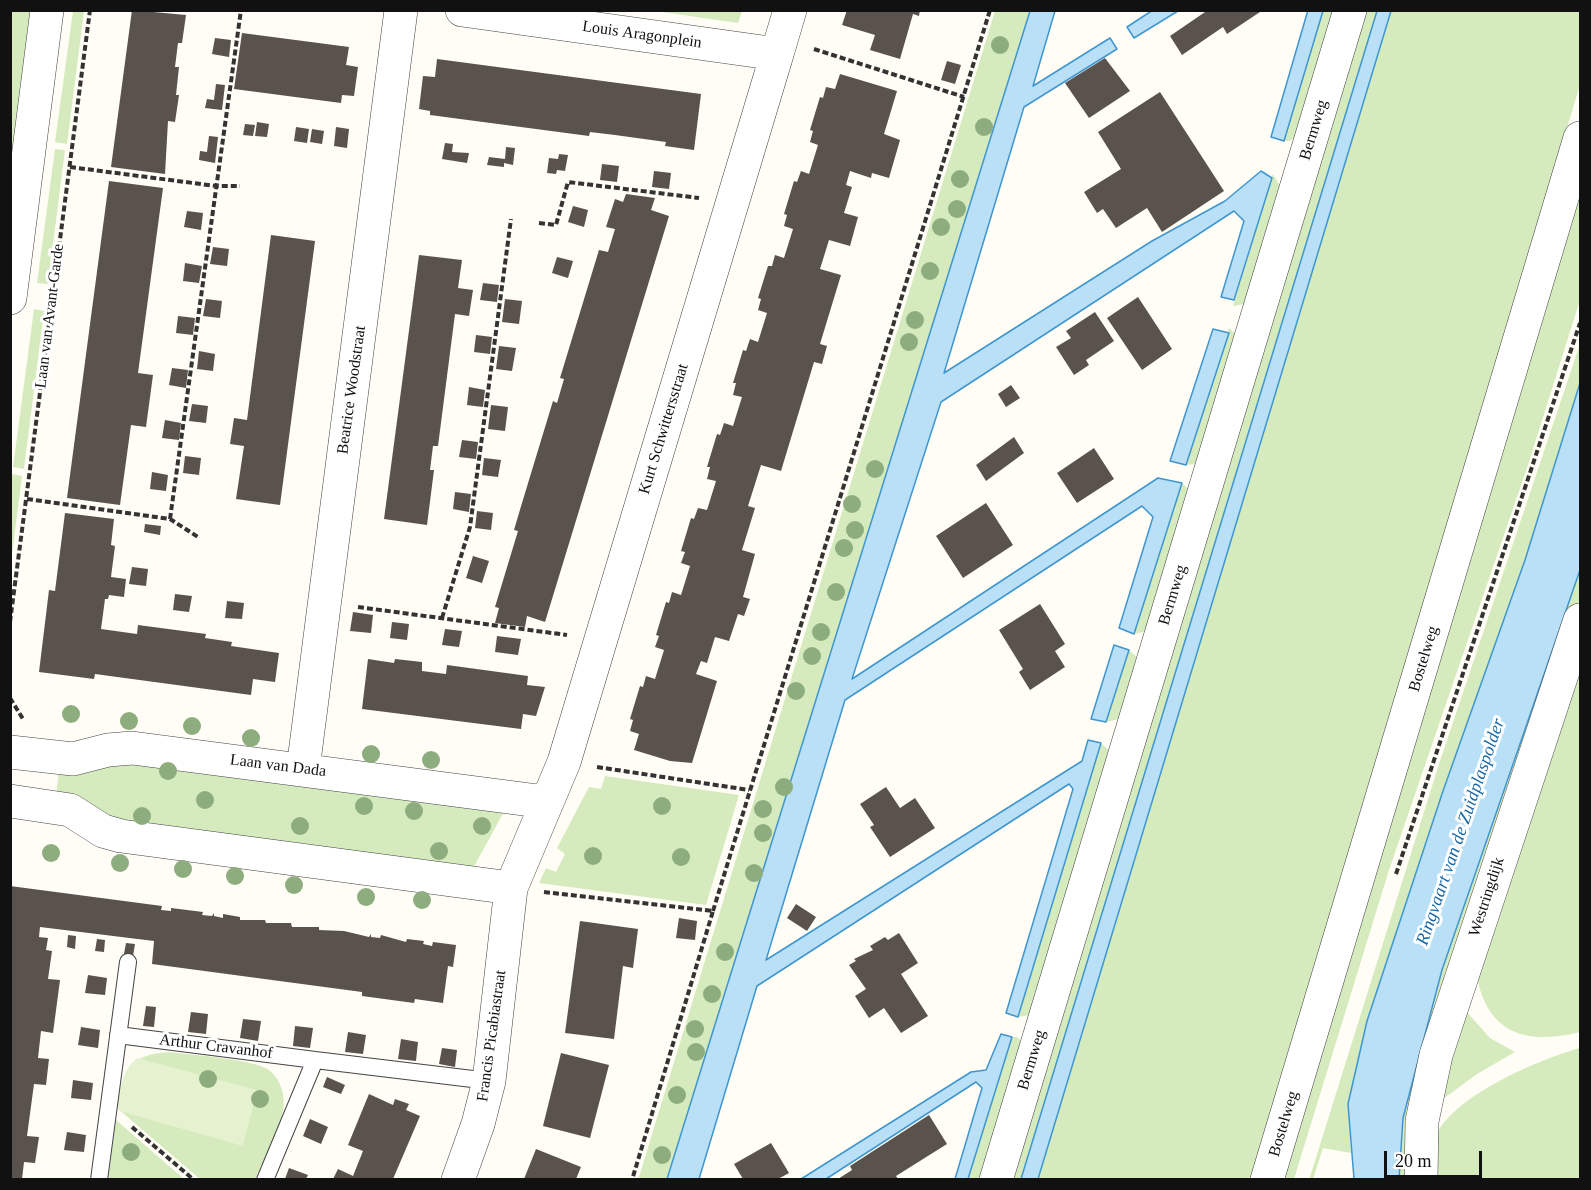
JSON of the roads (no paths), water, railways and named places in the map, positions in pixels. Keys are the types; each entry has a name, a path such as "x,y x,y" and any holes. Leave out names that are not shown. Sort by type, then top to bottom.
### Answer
{"street":[{"path":"10,297 47,10"},
{"name":"Beatrice Woodstraat","path":"303,769 401,10"},
{"name":"Louis Aragonplein","path":"462,10 783,34"},
{"name":"Bermweg","path":"996,1179 1350,10"},
{"name":"Kurt Schwittersstraat","path":"546,802 564,762 783,34"},
{"name":"Bostelweg","path":"1267,1179 1581,138"},
{"name":"Westringdijk","path":"1421,1179 1422,1120 1436,1055 1581,620"},
{"name":"Laan van Dada","path":"10,752 73,759 108,750 132,748 546,802"},
{"path":"10,801 70,810 103,831 121,836 510,888"},
{"name":"Francis Picabiastraat","path":"458,1179 478,1125 489,1082 510,888 546,802"}],"lane":[{"path":"99,1179 128,962"},
{"name":"Arthur Cravanhof","path":"118,1035 489,1082"},
{"path":"265,1179 315,1060"}],"water":[{"path":"1153,10 1178,11 1134,38 1127,27"},
{"path":"1308,10 1323,11 1284,141 1271,137"},
{"path":"1030,11 1055,11 1033,86 1110,38 1117,49 1024,107 944,373 1152,241 1225,201 1261,171 1272,178 1234,300 1221,297 1244,221 1234,211 941,402 852,679 1158,478 1182,483 1134,634 1119,628 1153,517 1142,506 845,700 766,960 1082,761 1088,740 1101,743 1018,1017 1006,1013 1073,789 1069,784 757,986 699,1179 667,1179"},
{"path":"1377,11 1391,11 1038,1179 1021,1179"},
{"path":"1213,329 1229,333 1186,465 1170,461"},
{"name":"Ringvaart van de Zuidplaspolder","path":"1580,383 1580,570 1442,970 1403,1118 1399,1179 1354,1179 1348,1104 1367,1021 1443,791 1525,560"},
{"path":"1114,645 1129,650 1106,722 1091,719"},
{"path":"1001,1034 1012,1037 968,1179 955,1179 982,1088 976,1082 826,1179 801,1179 971,1072 986,1070"}]}
